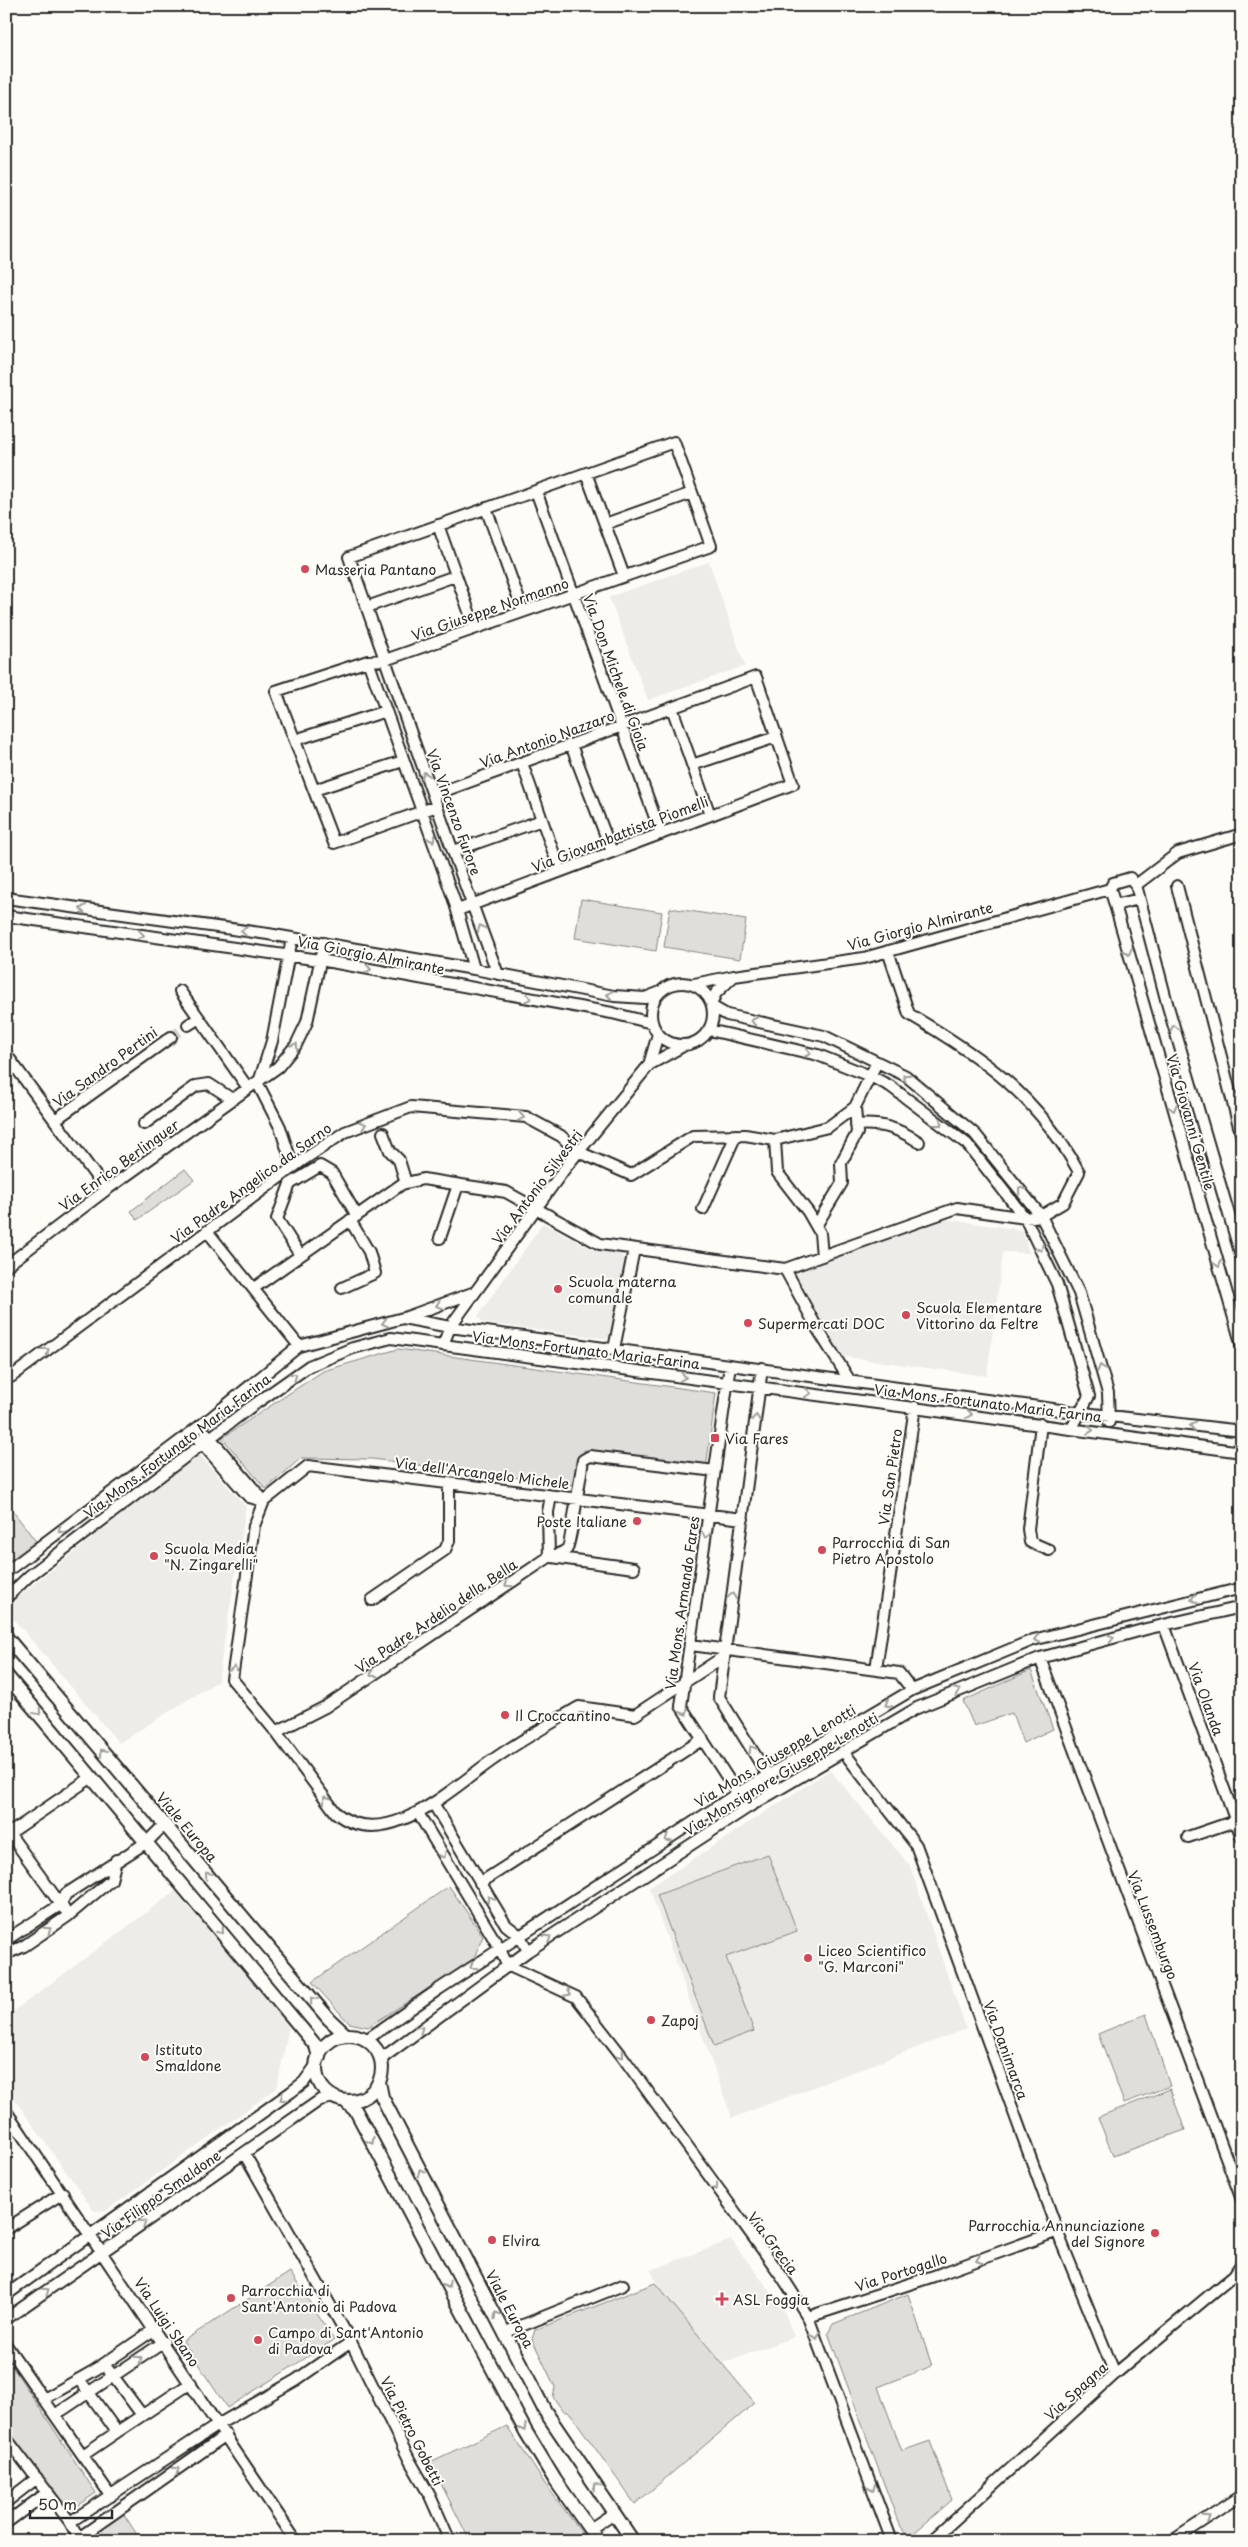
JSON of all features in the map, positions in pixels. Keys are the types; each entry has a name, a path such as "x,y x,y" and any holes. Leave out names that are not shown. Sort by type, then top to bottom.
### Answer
{"street":[{"path":"474,628 438,526 674,442 692,493 605,524"},
{"path":"586,473 624,576"},
{"name":"Via Don Michele di Gioia","path":"536,491 660,834"},
{"name":"Via Giuseppe Normanno","path":"295,740 276,691 368,661 385,660 711,546 692,493"},
{"path":"486,508 523,612"},
{"name":"Via Vincenzo Furore","path":"438,526 349,557 498,974"},
{"path":"367,607 455,576"},
{"path":"368,661 458,910 474,969"},
{"name":"Via Antonio Nazzaro","path":"433,795 756,677 776,737"},
{"path":"672,708 710,815"},
{"path":"386,711 295,740 334,843 437,806"},
{"path":"692,765 776,737"},
{"name":"Via Giovambattista Piomelli","path":"458,910 793,784 776,737"},
{"path":"571,745 612,852"},
{"path":"314,790 403,761"},
{"path":"522,762 560,871"},
{"path":"454,851 542,820"},
{"path":"1136,884 1178,853 1242,834"},
{"name":"Via Giorgio Almirante","path":"694,984 734,976 864,958 1110,889 1113,884 1130,878 1136,884"},
{"name":"Via Giovanni Gentile","path":"1136,884 1167,1003 1242,1259"},
{"path":"1177,886 1242,1138"},
{"name":"Via Giovanni Gentile","path":"1110,889 1242,1346"},
{"path":"6,898 292,938"},
{"path":"1115,905 1139,899"},
{"path":"6,916 289,956 272,1041 259,1080 280,1127 293,1167"},
{"name":"Via Giorgio Almirante","path":"652,1023 612,1013 289,956 292,938 474,969 614,996 645,998 658,993"},
{"name":"Via Enrico Berlinguer","path":"6,1266 106,1190 278,1067 296,1045 307,1022 324,943"},
{"path":"254,1288 406,1183 423,1178 506,1192 600,1244 785,1269 957,1208 1025,1218 1041,1216 1063,1203 1079,1172 1065,1147 1037,1109 1000,1074 949,1037 909,1014 888,951"},
{"path":"734,976 716,993 713,1005 713,1020 709,1030 701,1039 685,1045 672,1043 658,1034 652,1023 652,1003 658,993 672,984 683,982 694,984 707,994 713,1005 726,1015 824,1036 906,1076 975,1134 1041,1216 1080,1293 1108,1393 1108,1432"},
{"path":"180,991 248,1088"},
{"path":"188,1025 199,1018"},
{"path":"709,1030 818,1055 870,1076 890,1086 967,1144 1025,1218 1057,1284 1089,1396 1072,1428"},
{"name":"Via Antonio Silvestri","path":"649,1065 658,1034"},
{"name":"Via Sandro Pertini","path":"55,1120 171,1037"},
{"name":"Via Antonio Silvestri","path":"444,1345 450,1327 566,1167 649,1065 685,1045"},
{"name":"Via Sandro Pertini","path":"6,1054 106,1190"},
{"path":"579,1152 631,1176 693,1136 736,1135 775,1140 828,1127 855,1107 877,1062"},
{"path":"144,1124 196,1086 209,1084 232,1099"},
{"name":"Via Padre Angelico da Sarno","path":"6,1375 11,1377 293,1167 345,1132 411,1107 526,1117 561,1136 576,1150 566,1167"},
{"path":"816,1226 842,1183 841,1163 857,1133 855,1107"},
{"path":"856,1125 872,1124 902,1130 919,1142"},
{"path":"383,1133 390,1151 399,1160 406,1183"},
{"path":"703,1209 736,1135"},
{"path":"775,1140 776,1172 820,1233 822,1256"},
{"path":"300,1255 277,1219 290,1184 320,1166 332,1173 369,1252 375,1273 342,1288"},
{"path":"440,1238 458,1184"},
{"path":"208,1231 299,1346"},
{"path":"614,1349 634,1249"},
{"path":"785,1269 817,1328 850,1381"},
{"path":"403,1318 476,1291"},
{"name":"Via Mons. Fortunato Maria Farina","path":"6,1572 196,1429 299,1346 403,1318 450,1327 762,1368 1080,1413 1242,1431"},
{"name":"Via Mons. Fortunato Maria Farina","path":"6,1598 29,1576 206,1441 309,1366 353,1348 391,1338 1108,1432 1242,1452"},
{"name":"Via Mons. Armando Fares","path":"730,1365 681,1706 747,1808"},
{"path":"762,1368 719,1697 777,1790"},
{"name":"Via San Pietro","path":"876,1669 915,1407"},
{"path":"1041,1424 1028,1529 1030,1542 1049,1550"},
{"path":"196,1429 249,1497 264,1501 254,1526 232,1679 276,1732 336,1812 346,1820 364,1827 403,1819 418,1813 494,1759 579,1707 635,1715 685,1684 724,1653"},
{"path":"575,1498 583,1460 590,1456 715,1471"},
{"name":"Via dell'Arcangelo Michele","path":"264,1501 308,1466 743,1519"},
{"path":"372,1600 444,1550 450,1541 449,1483"},
{"path":"552,1496 548,1512 549,1557 634,1568"},
{"name":"Via Padre Ardelio della Bella","path":"276,1732 325,1707 549,1557 567,1550 570,1543 575,1498"},
{"name":"Via Mons. Giuseppe Lenotti","path":"366,2040 500,1949 738,1793 912,1690 1033,1640 1242,1588"},
{"name":"Via Monsignore Giuseppe Lenotti","path":"381,2059 528,1951 747,1808 917,1708 1040,1658 1164,1625 1242,1607"},
{"name":"Via Olanda","path":"1164,1625 1242,1838"},
{"name":"Viale Europa","path":"6,1637 329,2019 346,2035"},
{"path":"691,1645 724,1653 900,1673 912,1690"},
{"name":"Via Lussemburgo","path":"1040,1658 1239,2184 1242,2200"},
{"path":"6,1675 316,2046 318,2076 323,2088 356,2111 526,2432 555,2480 598,2541"},
{"path":"460,1885 478,1879 703,1739"},
{"name":"Via Danimarca","path":"843,1751 916,1845 1058,2231 1115,2374"},
{"path":"68,1916 8,1831 92,1777"},
{"path":"433,1803 506,1925 520,1936 528,1951"},
{"path":"418,1813 500,1949 508,1966"},
{"path":"1188,1837 1236,1821"},
{"path":"6,1940 60,1905 66,1894 116,1860 147,1842 165,1824"},
{"path":"6,1954 24,1946 68,1916 111,1880 116,1860"},
{"name":"Via Grecia","path":"508,1966 576,1997 622,2056 808,2317 892,2541"},
{"path":"318,2060 330,2042 346,2035 366,2040 376,2049 381,2059 382,2072 379,2082 369,2094 357,2100 340,2099"},
{"name":"Via Filippo Smaldone","path":"6,2295 291,2092 304,2082 318,2060"},
{"name":"Viale Europa","path":"379,2082 382,2097 506,2332 545,2411 633,2541"},
{"name":"Via Filippo Smaldone","path":"6,2319 320,2100 340,2099"},
{"name":"Via Luigi Sbano","path":"6,2111 10,2123 63,2193 103,2251 296,2541"},
{"name":"Via Pietro Gobetti","path":"244,2153 351,2342 430,2496 450,2541"},
{"path":"6,2229 63,2193"},
{"name":"Via Portogallo","path":"808,2317 938,2275 1058,2231"},
{"name":"Via Spagna","path":"931,2541 1115,2374 1234,2275 1242,2263"},
{"path":"506,2332 623,2285"},
{"path":"44,2399 104,2364 155,2329"},
{"path":"55,2415 164,2342"},
{"path":"70,2522 219,2424 296,2380 351,2342"},
{"path":"6,2345 111,2496"},
{"path":"104,2364 142,2415"},
{"path":"79,2379 117,2432"},
{"path":"83,2455 191,2383"},
{"path":"6,2438 70,2522 80,2539 226,2436"},
{"path":"6,2502 37,2478"},
{"path":"6,2523 48,2492"},
{"path":"1172,2541 1242,2495"},
{"path":"590,2528 614,2513"}],"shaded area":[{"path":"709,562 745,666 648,700 609,597"},
{"path":"581,899 662,912 656,951 575,938"},
{"path":"670,908 746,920 740,959 664,947"},
{"path":"185,1169 194,1180 137,1220 131,1211"},
{"name":"Scuola Elementare Vittorino da Feltre","path":"944,1219 1022,1230 1029,1253 1003,1252 987,1376 839,1356 794,1273"},
{"name":"Scuola materna comunale","path":"543,1223 594,1250 622,1254 624,1261 611,1339 483,1323 478,1316"},
{"path":"398,1349 716,1393 706,1468 584,1450 574,1485 372,1459 301,1458 266,1489 222,1438 323,1371"},
{"name":"Scuola Media \"N. Zingarelli\"","path":"199,1454 246,1507 218,1681 119,1743 6,1610 6,1606"},
{"path":"6,1502 38,1544 6,1567"},
{"path":"1031,1670 1053,1729 1023,1743 1012,1713 974,1726 963,1701"},
{"name":"Liceo Scientifico \"G. Marconi\"","path":"830,1770 910,1866 966,2029 732,2118 649,1888"},
{"path":"768,1854 797,1931 726,1957 754,2031 714,2046 657,1895"},
{"path":"449,1886 483,1936 473,1960 368,2027 349,2023 312,1982"},
{"name":"Istituto Smaldone","path":"175,1891 289,2026 277,2088 107,2210 94,2211 6,2087 6,2017"},
{"path":"1146,2014 1170,2086 1124,2103 1098,2034"},
{"path":"1170,2089 1185,2130 1113,2156 1098,2117"},
{"name":"ASL Foggia","path":"731,2240 783,2308 794,2337 722,2363 659,2289 651,2270"},
{"name":"Campo di Sant'Antonio di Padova","path":"290,2272 334,2340 227,2408 183,2341"},
{"path":"655,2283 755,2403 635,2504 570,2413 563,2411 553,2397 555,2387 532,2339 535,2330"},
{"path":"908,2294 932,2366 878,2387 902,2451 930,2441 952,2500 914,2533 906,2534 900,2527 828,2333 833,2324"},
{"path":"6,2357 96,2493 69,2511 6,2428"},
{"path":"507,2426 545,2484 585,2537 578,2541 470,2541 430,2462"},
{"path":"123,2513 141,2541 80,2541 80,2537"}],"tunnel":[{"path":"171,1037 188,1025"}],"place":[{"name":"Masseria Pantano","path":"305,569"},
{"name":"Scuola materna comunale","path":"558,1289"},
{"name":"Scuola Elementare Vittorino da Feltre","path":"906,1315"},
{"name":"Supermercati DOC","path":"748,1323"},
{"name":"Via Fares","path":"715,1438"},
{"name":"Poste Italiane","path":"637,1521"},
{"name":"Parrocchia di San Pietro Apostolo","path":"822,1550"},
{"name":"Scuola Media \"N. Zingarelli\"","path":"154,1556"},
{"name":"Il Croccantino","path":"505,1715"},
{"name":"Liceo Scientifico \"G. Marconi\"","path":"808,1958"},
{"name":"Zapoj","path":"651,2020"},
{"name":"Istituto Smaldone","path":"145,2057"},
{"name":"Parrocchia Annunciazione del Signore","path":"1155,2233"},
{"name":"Elvira","path":"492,2240"},
{"name":"Parrocchia di Sant'Antonio di Padova","path":"231,2298"},
{"name":"ASL Foggia","path":"722,2299"},
{"name":"Campo di Sant'Antonio di Padova","path":"258,2340"}]}
